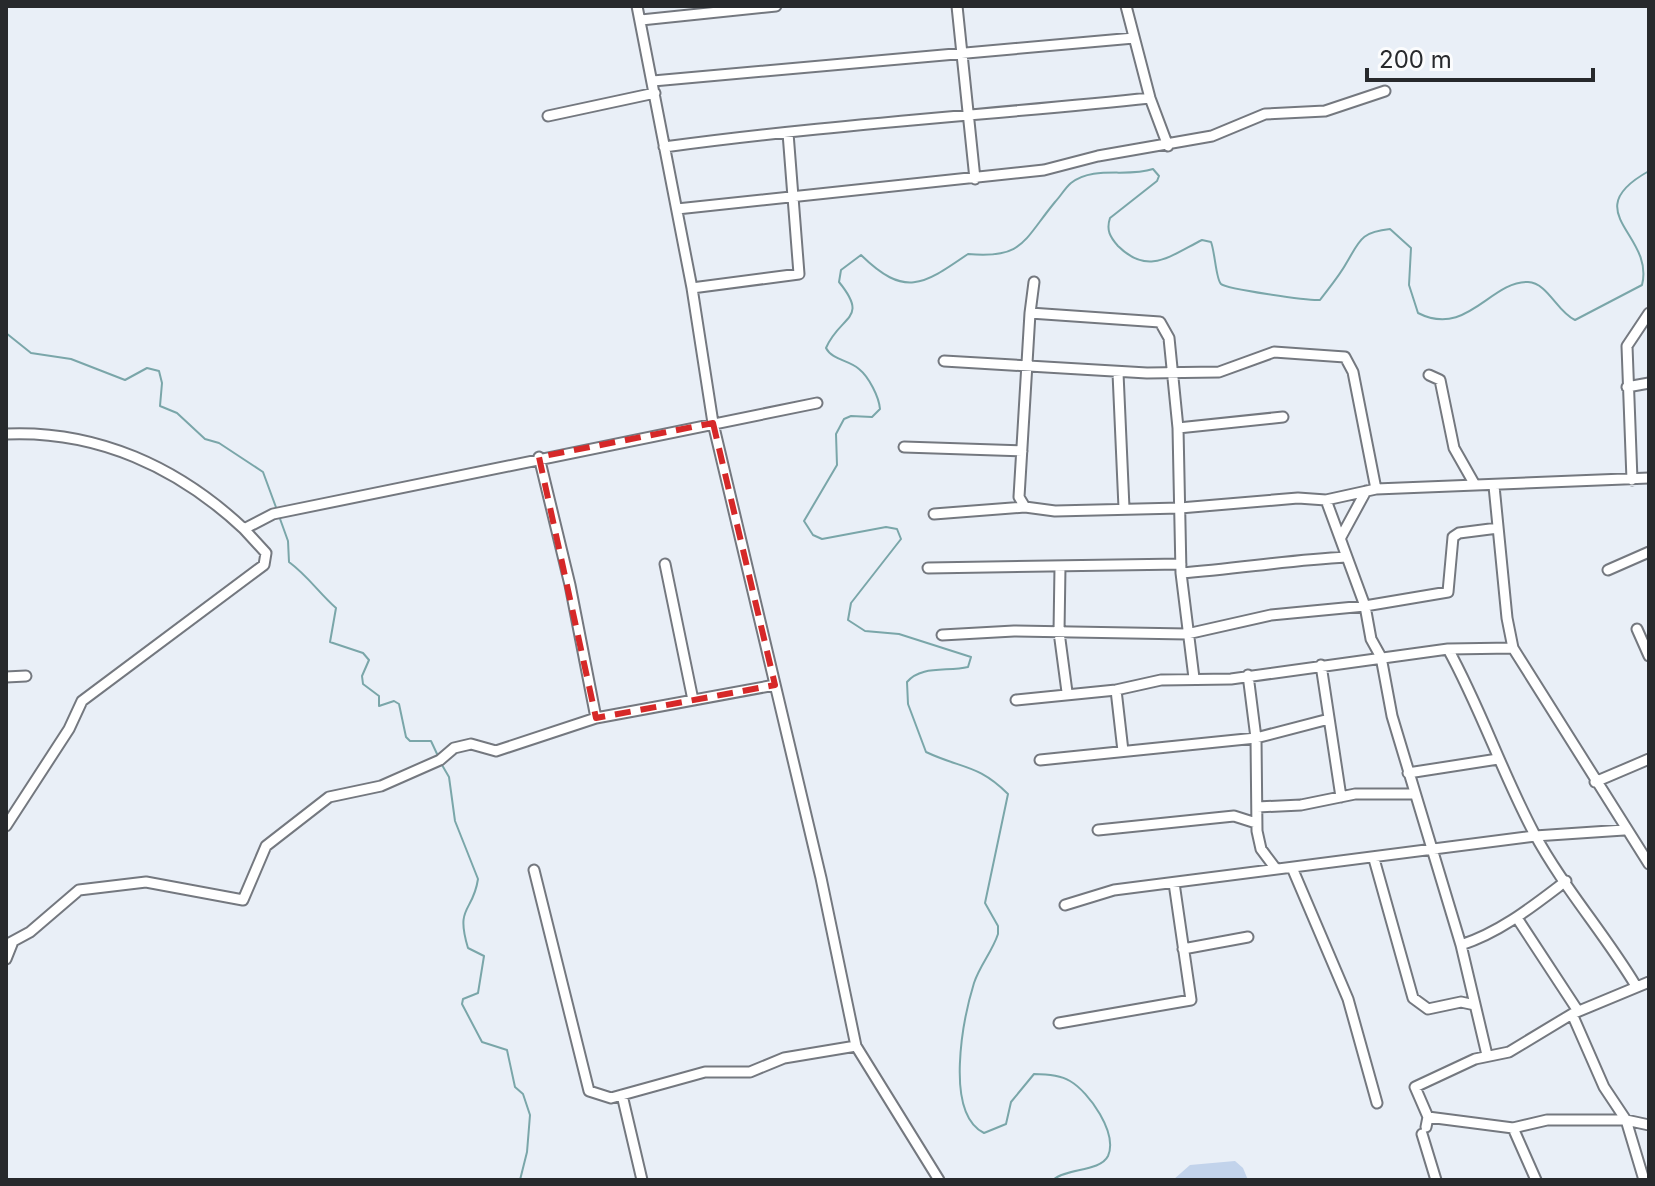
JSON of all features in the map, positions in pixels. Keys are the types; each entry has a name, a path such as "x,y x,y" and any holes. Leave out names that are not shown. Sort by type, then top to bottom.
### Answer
{"street":[{"path":"637,6 692,288 713,423 821,878 856,1046 939,1180"},
{"path":"641,20 776,6"},
{"path":"957,6 975,179"},
{"path":"1126,6 1150,98 1168,146"},
{"path":"653,81 1134,38"},
{"path":"677,209 1044,170 1098,156 1212,136 1239,122 1265,114 1325,111 1385,91"},
{"path":"548,116 655,93"},
{"path":"664,147 896,120 970,117 1150,98"},
{"path":"692,288 799,274 788,133"},
{"path":"1025,507 1019,497 1034,282"},
{"path":"1030,313 1160,322 1169,338 1178,428 1181,568 1194,678"},
{"path":"1632,480 1627,346 1649,313"},
{"path":"944,361 994,362 1027,367 1084,367 1118,373 1219,372 1274,352 1345,357 1353,372 1371,490 1341,537"},
{"path":"1118,373 1124,508"},
{"path":"1429,375 1440,380 1454,448 1475,485"},
{"path":"1627,387 1649,383"},
{"path":"244,529 273,514 539,457 817,403"},
{"path":"1178,428 1283,417"},
{"path":"6,434 48,434 76,439 149,461 176,476 244,529 266,553 264,565 82,701 60,744 6,826"},
{"path":"904,447 1022,451"},
{"path":"539,457 570,585 596,718"},
{"path":"934,514 1025,507 1055,511 1180,508 1298,498 1326,500 1371,490 1649,478"},
{"path":"1494,486 1507,618 1513,648 1624,830 1649,864"},
{"path":"1326,500 1365,606 1371,639 1381,657 1408,773 1461,945 1487,1055"},
{"path":"942,635 1059,632 1187,634 1271,615 1365,606 1448,592 1453,537 1459,533 1498,528"},
{"path":"1608,570 1649,552"},
{"path":"928,568 1060,567 1081,564 1234,569 1276,560 1346,557"},
{"path":"665,564 693,700"},
{"path":"1060,567 1059,632 1067,692"},
{"path":"1637,629 1649,656"},
{"path":"1016,700 1067,692 1116,690 1152,681 1248,675 1448,649 1513,648"},
{"path":"1448,649 1474,696 1498,759 1535,836 1636,986"},
{"path":"1321,665 1341,797"},
{"path":"1248,675 1256,738 1256,823 1261,849 1276,869"},
{"path":"6,677 26,676"},
{"path":"6,959 9,944 79,890 153,883 240,901 245,897 270,842 324,799 381,786 440,760 454,748 471,744 496,751 596,718 775,685"},
{"path":"1116,690 1123,751"},
{"path":"1040,760 1256,738 1329,719"},
{"path":"1408,773 1498,759"},
{"path":"1595,782 1649,759"},
{"path":"1257,807 1341,797 1415,794"},
{"path":"1098,830 1234,816 1256,823"},
{"path":"1065,905 1114,890 1276,869 1293,870 1535,836 1624,830"},
{"path":"1374,859 1413,998 1428,1009 1461,1002 1475,1005"},
{"path":"534,870 589,1091 600,1097 622,1095 705,1072 750,1072 784,1058 856,1046"},
{"path":"1293,870 1348,999 1377,1103"},
{"path":"1461,945 1482,938 1517,918 1566,881"},
{"path":"1059,1023 1191,1000 1174,883"},
{"path":"1517,918 1575,1012 1604,1087 1626,1120 1644,1180"},
{"path":"1183,949 1248,937"},
{"path":"1436,1180 1415,1087 1487,1055 1509,1052 1575,1012 1649,982"},
{"path":"622,1095 642,1180"},
{"path":"1425,1126 1513,1128 1547,1120 1626,1120 1649,1125"},
{"path":"1513,1128 1536,1180"}],"highlighted area":[{"path":"713,423 775,685 596,718 539,457"}],"shaded area":[{"path":"1235,1161 1243,1168 1248,1180 1173,1180 1190,1165"}],"waterway":[{"path":"1053,1180 1066,1173 1098,1165 1108,1156 1109,1136 1105,1125 1085,1094 1066,1079 1034,1074 1011,1102 1006,1124 984,1133 972,1122 964,1106 960,1086 965,1019 977,976 998,934 998,926 985,903 1008,794 988,777 926,752 908,704 907,682 927,671 968,667 971,657 899,634 865,631 848,620 851,603 901,539 897,529 886,527 822,539 813,535 804,521 837,465 836,434 844,419 851,416 872,417 880,409 873,388 863,373 832,355 826,348 852,311 848,294 839,282 841,270 861,255 876,269 902,282 926,279 968,254 986,255 1011,250 1028,237 1067,187 1080,178 1090,174 1153,169 1159,176 1157,181 1110,218 1108,226 1115,243 1139,260 1149,262 1169,257 1202,240 1211,242 1221,284 1320,300 1362,238 1390,229 1411,248 1409,285 1418,313 1435,319 1451,319 1514,284 1528,282 1541,287 1575,320 1642,285 1643,267 1638,251 1618,212 1619,199 1628,186 1649,171"},
{"path":"6,333 31,353 71,359 125,380 147,368 159,371 162,383 160,406 177,413 205,439 219,443 263,472 277,510"},
{"path":"279,516 288,541 289,562 336,608 330,642 363,653 369,660 362,676 363,684 379,696 379,706 394,701 399,704 406,737 410,741 431,741 438,756"},
{"path":"442,765 449,777 455,821 478,879 463,924 468,948 484,956 478,993 463,999 462,1004 482,1042 507,1050 515,1087 523,1094 530,1115 527,1152 520,1180"}]}
